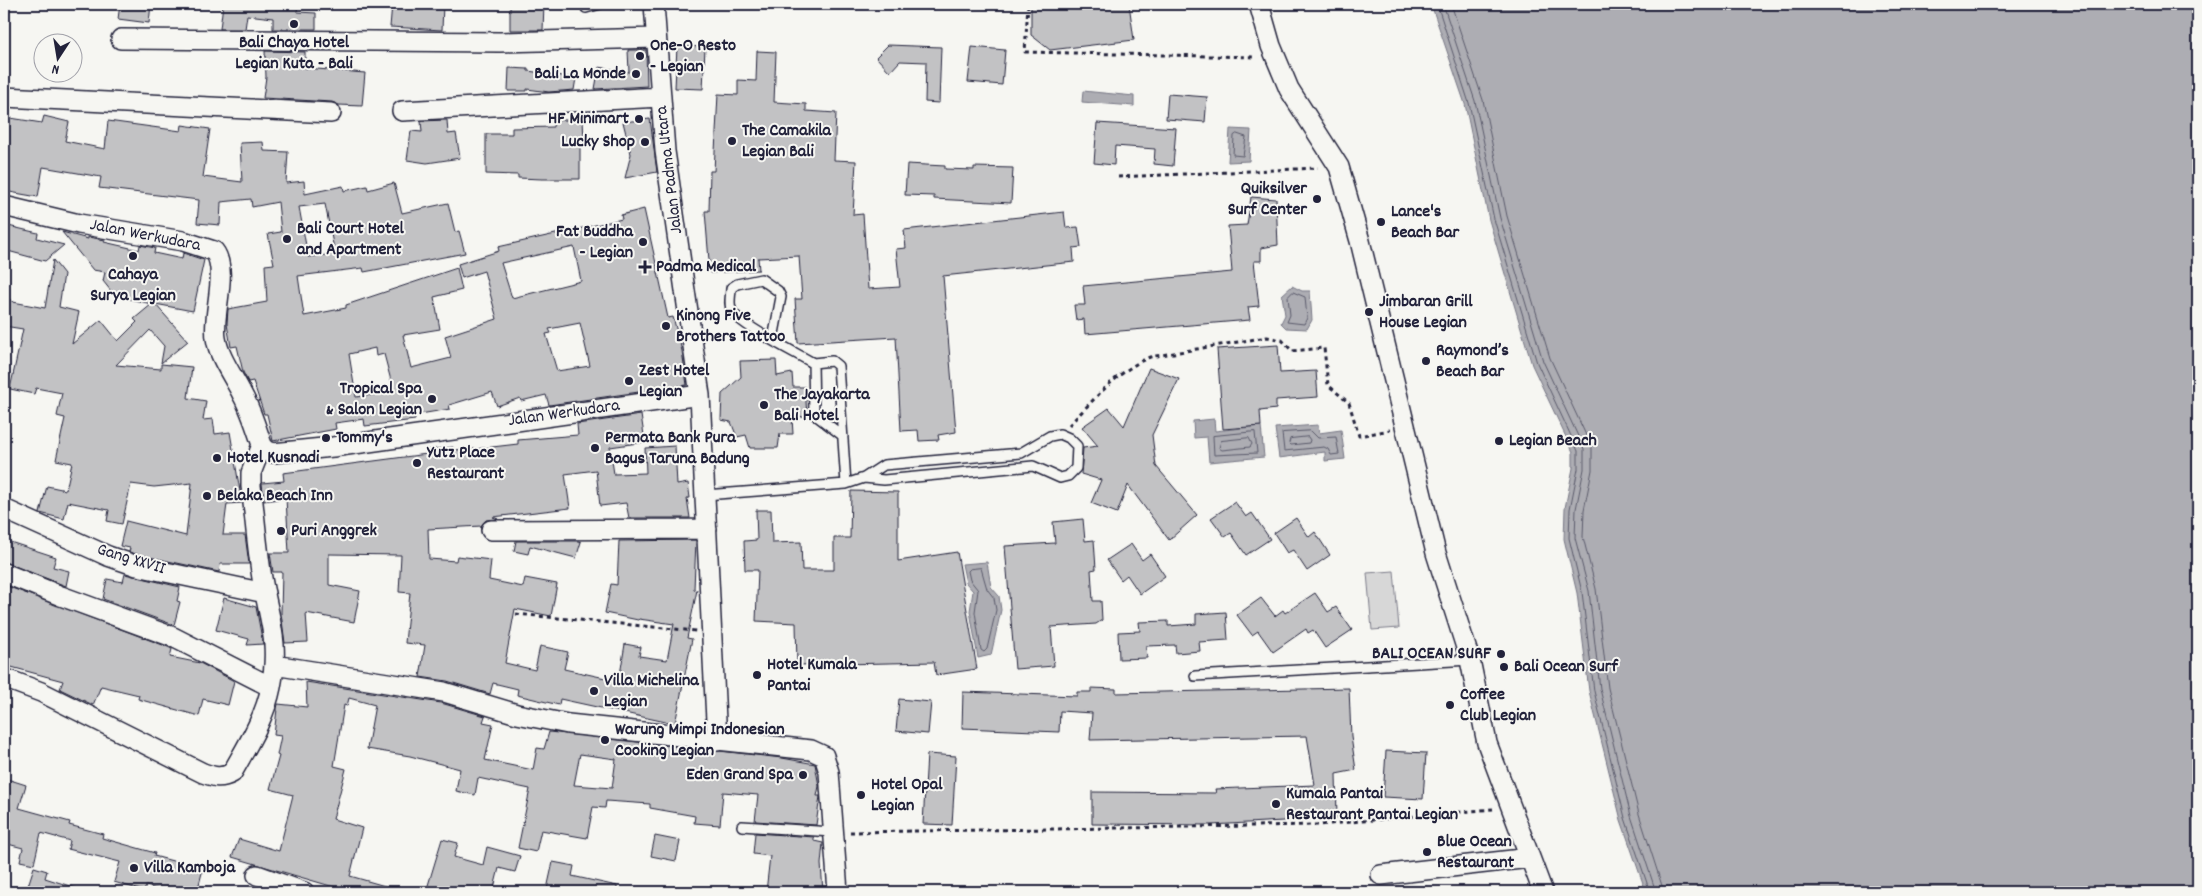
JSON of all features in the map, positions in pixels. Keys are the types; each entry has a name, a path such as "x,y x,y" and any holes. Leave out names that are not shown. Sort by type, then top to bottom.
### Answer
{"street":[{"name":"Jalan Padma Utara","path":"654,4 666,151 700,395"},
{"path":"1259,4 1276,58 1290,89 1339,167 1360,241 1436,553 1470,660 1487,743 1543,892"},
{"path":"121,39 483,42 656,38"},
{"path":"4,97 331,112"},
{"path":"402,111 661,97"},
{"name":"Jalan Werkudara","path":"4,206 79,224 183,241 214,251 220,262 215,338 219,350 252,416 262,445 266,450 273,453 287,453 700,395"},
{"path":"700,395 717,741"},
{"path":"4,678 41,692 215,777 232,774 262,714 271,687 274,665 274,629 265,593 251,479 255,461 262,445"},
{"name":"Gang XXVII","path":"4,508 123,561 265,593"},
{"path":"491,530 706,529"},
{"path":"4,573 61,596 173,636 271,687"},
{"path":"274,665 444,692 517,714 568,724 811,750 824,756 829,772 838,892"},
{"path":"1381,875 1530,858"},
{"path":"282,892 255,878 304,892"}],"lane":[{"path":"586,8 600,4"},
{"path":"773,339 781,297 778,291 761,279 737,284 731,288 730,309 734,314 773,339 813,363 832,361 837,364 846,484"},
{"path":"813,363 814,414 843,436"},
{"path":"705,496 846,484 864,478 884,465 1021,453 1050,436 1060,434 1069,438 1077,446 1076,468 1068,476 1060,478 1033,466 884,480 864,478"},
{"path":"1195,676 1470,660"},
{"path":"742,826 832,832"}],"path":[{"path":"1028,4 1025,52 1276,58"},
{"path":"1118,177 1339,167"},
{"path":"1060,434 1116,379 1138,361 1150,356 1267,338 1282,340 1292,351 1324,348 1328,385 1349,403 1359,436 1406,427"},
{"path":"516,614 712,633"},
{"path":"832,832 1318,825 1512,807"}],"shaded area":[{"path":"1394,571 1399,628 1372,630 1367,573"}],"water":[{"path":"942,4 1003,4 1002,9 941,6"},
{"path":"1431,4 2198,4 2198,892 1646,892 1621,820 1589,691 1577,593 1564,539 1565,508 1573,468 1573,452 1532,365 1489,220 1465,104"},
{"path":"1083,91 1134,96 1134,106 1082,102"},
{"path":"1230,129 1251,130 1249,161 1228,162"},
{"path":"1292,286 1302,291 1310,291 1312,320 1307,329 1286,328 1281,323 1285,315 1282,295"},
{"path":"1214,419 1215,431 1261,426 1264,457 1209,462 1207,437 1194,438 1193,421"},
{"path":"1318,425 1319,433 1341,430 1345,459 1325,461 1325,452 1279,458 1275,428"},
{"path":"987,562 991,587 999,596 1001,610 991,655 978,658 970,611 973,591 966,583 962,564"}],"building":[{"path":"120,4 151,4 149,23 118,19"},
{"path":"223,4 298,4 297,12 316,13 316,29 273,29 273,18 247,15 245,29 220,29"},
{"path":"392,4 443,4 442,30 390,27"},
{"path":"510,4 544,4 543,30 510,30"},
{"path":"1031,4 1129,4 1134,40 1050,50 1031,35"},
{"path":"888,45 941,47 939,103 925,102 926,62 900,61 890,72 876,57"},
{"path":"677,46 705,47 703,89 675,88"},
{"path":"972,47 1005,50 1002,85 968,82"},
{"path":"628,50 646,50 647,86 595,89 599,67 629,72"},
{"path":"265,51 305,52 305,68 365,73 362,106 339,105 332,102 263,98 266,77"},
{"path":"757,51 776,52 774,102 806,104 806,111 836,113 834,160 856,161 853,215 863,214 868,289 900,287 896,249 906,248 904,230 1064,212 1066,228 1078,227 1081,247 1073,248 1074,262 943,276 956,432 938,435 939,440 919,441 918,430 901,431 896,337 798,343 795,299 802,299 799,256 758,258 759,270 710,273 705,211 709,211 710,171 714,171 718,94 738,95 738,80 756,81"},
{"path":"509,68 528,69 528,71 576,78 574,90 549,92 527,89 527,91 508,91"},
{"path":"1168,94 1207,97 1205,122 1166,119"},
{"path":"44,116 69,122 65,141 105,149 108,121 181,131 182,125 210,129 203,177 242,182 240,143 263,142 264,151 288,152 286,183 304,181 305,194 343,186 344,191 367,186 368,190 394,183 402,213 448,203 455,232 459,231 465,253 364,272 363,268 298,276 304,316 346,308 346,305 457,268 462,290 434,297 440,329 403,335 411,368 451,358 445,336 497,319 484,271 462,278 458,264 499,251 498,247 622,219 621,215 644,209 668,318 673,317 682,351 687,385 549,405 546,395 521,401 520,398 497,406 492,392 449,405 450,409 414,415 415,420 365,426 364,419 335,423 336,429 273,441 267,414 264,414 253,381 248,382 243,372 237,346 231,347 227,324 228,309 267,302 265,265 274,264 268,234 281,232 278,202 252,207 251,199 221,202 220,225 197,223 199,200 99,188 101,177 43,167 38,197 4,191 4,117 42,123","holes":["325,204 335,254 308,257 299,207","574,247 581,281 512,298 501,263","580,323 590,366 557,371 546,334 551,333 549,329","375,348 376,356 384,354 394,392 356,397 349,354"]},
{"path":"650,119 657,172 625,178 631,154 623,122"},
{"path":"447,120 448,134 456,133 460,158 427,163 407,160 411,131 422,132 421,121"},
{"path":"553,120 583,120 584,141 580,142 580,179 518,178 518,175 486,174 486,134 512,134 512,128 553,127"},
{"path":"1097,123 1176,128 1173,166 1154,164 1155,149 1115,146 1114,165 1094,163"},
{"path":"907,164 945,166 945,169 974,170 974,167 1013,168 1011,203 934,199 934,196 905,195"},
{"path":"1251,197 1276,199 1278,245 1261,248 1261,261 1254,261 1259,306 1248,307 1250,320 1085,334 1084,319 1076,320 1074,305 1085,305 1083,286 1232,272 1228,226 1247,225"},
{"path":"4,225 38,233 37,238 64,245 45,261 4,250"},
{"path":"62,232 88,239 88,237 105,240 104,242 139,250 140,245 155,248 154,253 182,259 183,253 204,260 193,311 155,304 188,341 161,363 164,346 150,330 116,365 161,369 161,364 192,367 188,398 206,401 203,420 213,419 215,434 230,432 242,503 227,504 223,535 245,535 249,564 220,564 219,572 140,555 129,552 130,548 120,546 126,521 186,536 192,483 154,487 131,484 122,524 107,521 109,510 68,502 64,519 40,513 47,486 66,490 72,463 56,460 65,418 57,416 62,393 36,388 34,394 10,389 23,329 4,326 4,295 13,302 45,308 53,260 64,274 59,307 79,312 72,344 101,320 118,341 137,322 134,319 152,304 115,296 103,281 105,272 93,270"},
{"path":"1278,345 1280,373 1316,371 1318,397 1276,400 1276,409 1260,411 1261,426 1223,429 1217,349"},
{"name":"The Jayakarta Bali Hotel","path":"776,360 777,376 792,373 793,387 805,387 807,416 792,418 793,434 780,434 778,448 750,448 746,435 737,437 731,422 721,420 722,394 741,377 740,361"},
{"path":"1149,368 1179,379 1152,435 1156,466 1197,515 1169,540 1128,485 1117,513 1091,503 1101,480 1081,474 1083,448 1098,446 1082,427 1109,408 1124,426"},
{"path":"641,415 645,442 610,447 614,474 646,473 645,448 675,446 677,485 688,483 690,498 687,498 690,518 629,518 626,503 600,506 596,470 565,474 570,508 493,517 498,519 486,520 481,526 428,529 429,559 456,561 457,556 491,560 489,580 523,587 525,578 557,584 551,616 515,609 505,663 535,670 540,646 568,652 564,669 619,681 625,644 641,647 639,656 667,660 674,624 638,620 605,613 611,584 617,585 619,541 696,540 694,589 697,590 687,638 692,639 675,724 560,699 559,705 517,695 518,689 493,683 490,694 447,681 420,677 425,645 405,643 410,593 399,592 401,555 329,554 329,585 360,591 354,622 306,613 308,642 285,643 281,613 282,572 273,572 270,553 289,553 286,498 264,501 262,483 284,481 283,473 427,454 427,450 453,447 453,450 475,449 518,444 518,440 578,435 577,424"},
{"path":"851,491 898,492 898,561 957,552 977,669 936,675 934,662 797,665 796,623 756,621 758,570 745,570 744,541 757,540 756,510 771,510 772,543 801,542 802,570 834,570 834,538 850,538"},
{"path":"1235,502 1246,517 1252,513 1270,539 1246,555 1231,533 1225,537 1211,518"},
{"path":"1296,518 1309,537 1315,532 1330,555 1307,571 1293,550 1287,553 1274,533"},
{"path":"1083,519 1085,541 1094,540 1096,569 1091,570 1093,601 1101,601 1102,620 1096,624 1051,627 1054,666 1015,669 1005,546 1055,543 1053,522"},
{"path":"4,540 56,557 53,567 69,571 66,586 4,562"},
{"path":"516,541 581,542 576,558 530,546 528,554 514,551"},
{"path":"1131,544 1142,560 1150,554 1165,576 1140,594 1127,575 1121,580 1107,560"},
{"path":"125,574 180,587 177,601 180,602 174,625 103,599 107,579 123,582"},
{"path":"4,585 168,647 172,649 170,657 200,663 234,681 228,705 203,699 199,716 138,699 139,695 101,686 93,705 60,689 63,681 4,665 4,610 7,597 4,596"},
{"path":"1315,593 1328,612 1336,607 1352,630 1325,648 1313,630 1308,633 1306,629 1273,652 1258,631 1252,635 1237,615 1261,598 1275,616 1283,610 1285,613"},
{"path":"224,598 256,607 263,644 247,645 249,639 216,630"},
{"path":"1226,612 1228,640 1199,642 1200,651 1176,653 1175,645 1146,646 1147,658 1119,659 1118,632 1140,631 1139,622 1168,621 1168,626 1196,624 1196,614"},
{"path":"306,682 441,703 485,716 483,722 493,724 485,760 533,770 537,748 544,749 549,732 782,758 815,764 819,786 817,796 820,796 816,825 755,821 758,795 723,792 720,825 694,823 695,816 650,808 650,804 606,801 605,808 593,807 587,838 541,830 536,852 518,848 530,789 478,778 475,795 456,791 460,769 410,756 367,749 375,705 349,698 347,706 344,705 334,766 346,769 333,819 362,828 350,876 392,888 391,892 351,892 232,857 239,839 279,851 293,795 270,789 279,756 277,755 281,736 274,735 277,709 278,704 307,707","holes":["580,754 616,759 612,788 574,785"]},
{"path":"1091,688 1116,689 1116,693 1349,688 1351,737 1356,770 1336,774 1337,818 1211,825 1092,824 1092,792 1216,793 1215,789 1315,785 1307,736 1090,740 1092,713 1060,711 1059,732 962,728 963,692 1077,696 1077,692 1091,692"},
{"path":"899,699 931,702 928,734 896,731"},
{"path":"1386,751 1426,753 1423,799 1383,797"},
{"path":"927,754 956,756 952,825 923,824"},
{"path":"4,778 26,785 19,808 70,822 69,825 103,834 102,838 155,853 154,856 203,869 197,892 166,892 146,886 144,891 114,882 120,862 68,849 70,841 41,833 34,864 20,861 23,848 4,843 9,824 4,823"},
{"path":"755,833 814,837 814,841 823,843 821,864 823,892 766,892 770,856 753,854"},
{"path":"655,836 680,841 676,861 651,856"},
{"path":"442,839 458,843 454,857 483,865 487,847 520,856 515,872 499,868 493,892 426,892"},
{"path":"553,862 574,866 572,876 617,886 617,892 562,892 547,889"},
{"path":"34,867 47,871 45,878 79,889 79,892 26,892"}],"place":[{"name":"Bali Chaya Hotel Legian Kuta - Bali","path":"294,24"},
{"name":"One-O Resto - Legian","path":"640,56"},
{"name":"Bali La Monde","path":"636,74"},
{"name":"HF Minimart","path":"639,119"},
{"name":"The Camakila Legian Bali","path":"732,141"},
{"name":"Lucky Shop","path":"645,142"},
{"name":"Quiksilver Surf Center","path":"1317,199"},
{"name":"Lance's Beach Bar","path":"1381,222"},
{"name":"Bali Court Hotel and Apartment","path":"287,239"},
{"name":"Fat Buddha - Legian","path":"643,242"},
{"name":"Cahaya Surya Legian","path":"133,256"},
{"name":"Padma Medical","path":"645,267"},
{"name":"Jimbaran Grill House Legian","path":"1369,312"},
{"name":"Kinong Five Brothers Tattoo","path":"666,326"},
{"name":"Raymond’s Beach Bar","path":"1426,361"},
{"name":"Zest Hotel Legian","path":"629,381"},
{"name":"Tropical Spa & Salon Legian","path":"432,399"},
{"name":"The Jayakarta Bali Hotel","path":"764,405"},
{"name":"Tommy's","path":"326,438"},
{"name":"Legian Beach","path":"1499,441"},
{"name":"Permata Bank Pura Bagus Taruna Badung","path":"595,448"},
{"name":"Hotel Kusnadi","path":"217,458"},
{"name":"Yutz Place Restaurant","path":"417,463"},
{"name":"Belaka Beach Inn","path":"207,496"},
{"name":"Puri Anggrek","path":"281,531"},
{"name":"BALI OCEAN SURF","path":"1501,654"},
{"name":"Bali Ocean Surf","path":"1504,667"},
{"name":"Hotel Kumala Pantai","path":"757,675"},
{"name":"Villa Michelina Legian","path":"594,691"},
{"name":"Coffee Club Legian","path":"1450,705"},
{"name":"Warung Mimpi Indonesian Cooking Legian","path":"605,740"},
{"name":"Eden Grand Spa","path":"803,775"},
{"name":"Hotel Opal Legian","path":"861,795"},
{"name":"Kumala Pantai Restaurant Pantai Legian","path":"1276,804"},
{"name":"Blue Ocean Restaurant","path":"1427,852"},
{"name":"Villa Kamboja","path":"134,868"}]}
